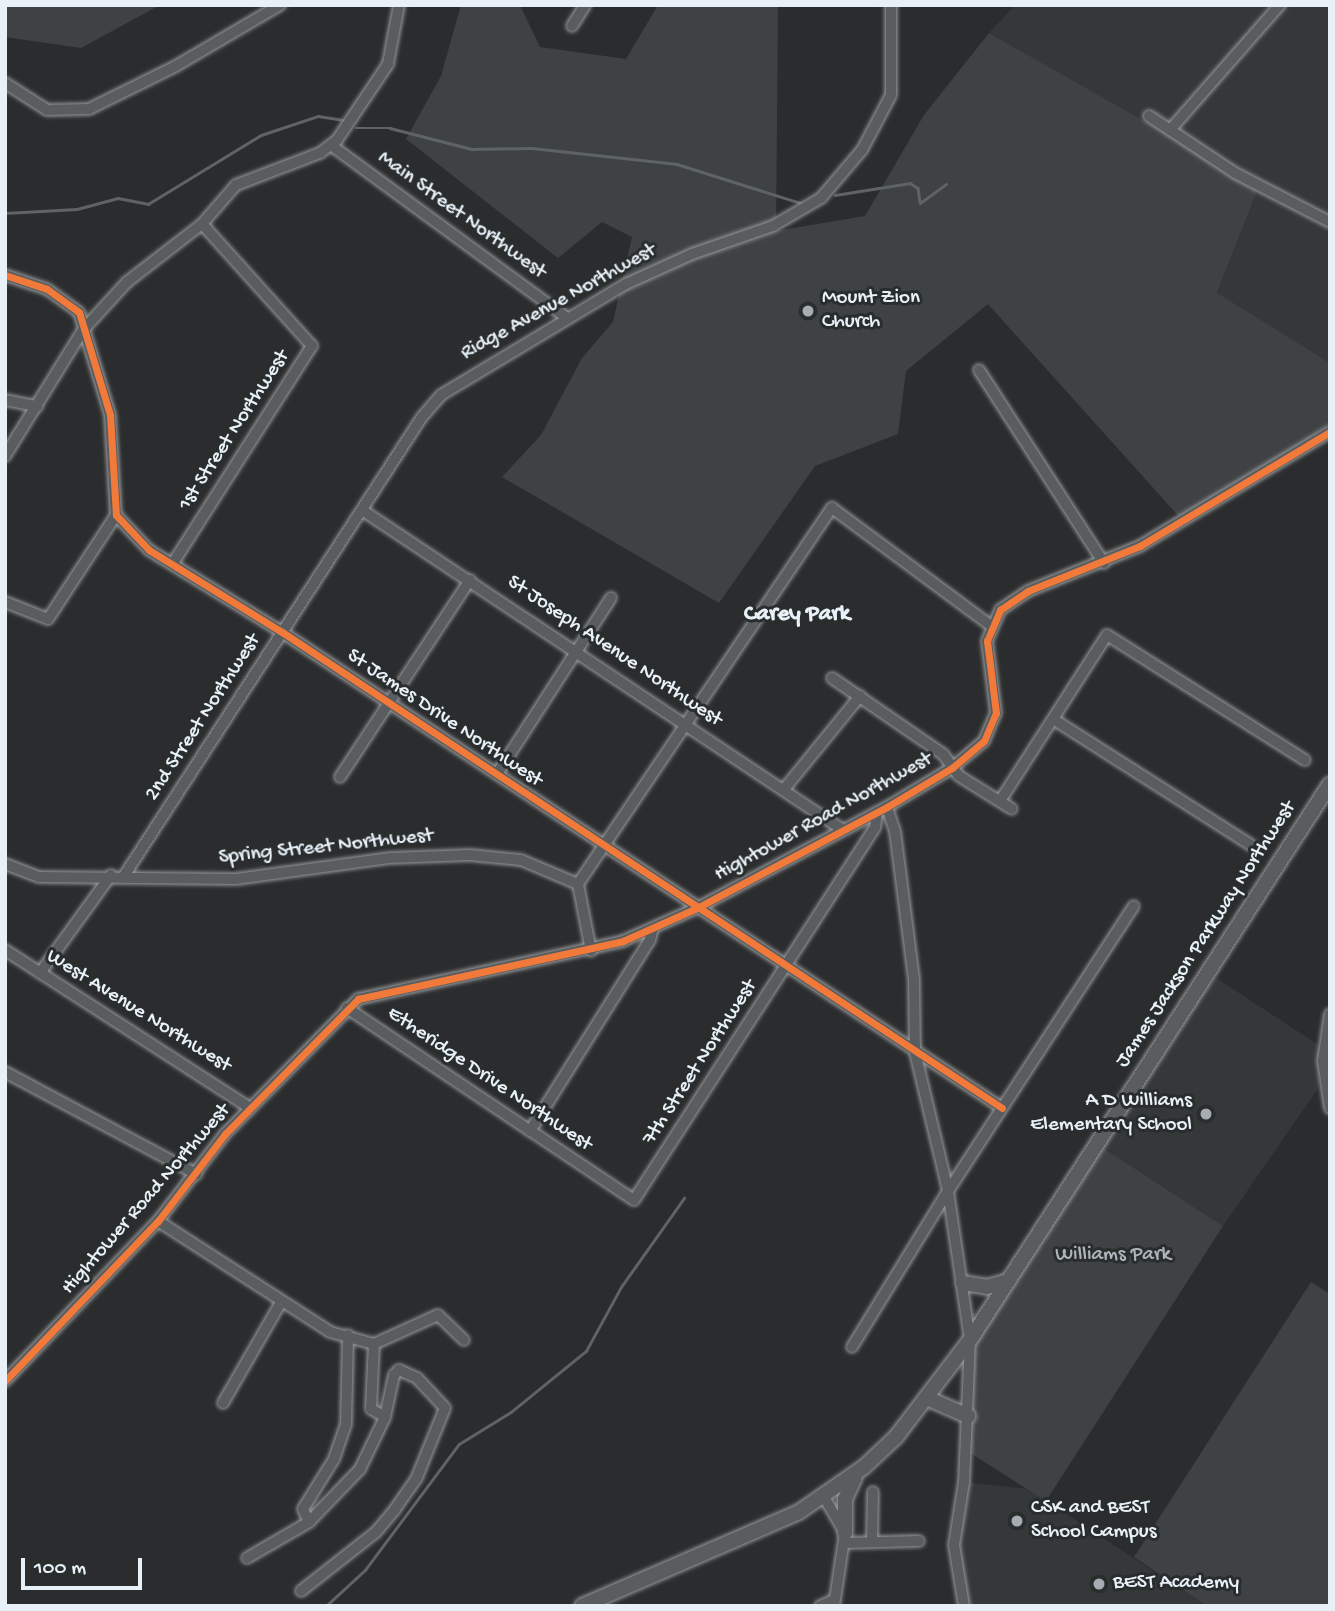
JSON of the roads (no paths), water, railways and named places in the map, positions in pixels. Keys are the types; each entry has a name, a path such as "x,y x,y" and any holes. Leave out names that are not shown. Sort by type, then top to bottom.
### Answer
{"main road":[{"name":"James Jackson Parkway Northwest","path":"582,1606 761,1531 824,1497 861,1469 929,1399 970,1340 1330,784"},
{"path":"963,1283 987,1287 1007,1281"},
{"path":"929,1399 968,1416"},
{"path":"845,1538 845,1499 861,1469"}],"street":[{"path":"5,83 47,110 89,109 176,66 280,5"},
{"path":"5,456 83,330 127,282 202,224 236,185 332,146 388,64 400,5"},
{"path":"572,26 585,5"},
{"name":"Ridge Avenue Northwest","path":"362,510 441,396 568,318 655,269 773,226 831,189 862,150 891,95 891,5"},
{"path":"1170,130 1280,5"},
{"path":"1149,116 1235,173 1330,222"},
{"name":"Main Street Northwest","path":"332,146 568,318"},
{"name":"1st Street Northwest","path":"173,563 312,346 202,224"},
{"path":"5,275 67,300 79,312 110,415 116,514 48,619 5,602"},
{"path":"979,370 1104,563"},
{"path":"5,400 37,406"},
{"path":"591,951 578,884 819,523 832,508 990,625 1000,610 1028,591 1104,563 1140,546 1330,432"},
{"name":"St Joseph Avenue Northwest","path":"362,510 785,788 843,830"},
{"name":"2nd Street Northwest","path":"124,876 362,510"},
{"name":"St James Drive Northwest","path":"116,514 149,550 282,632 1002,1108"},
{"path":"340,777 471,580"},
{"path":"497,774 611,598"},
{"name":"Hightower Road Northwest","path":"5,1381 158,1221 250,1108 347,1008 370,995 591,951 653,928 697,908 843,830 952,768 984,741 995,721 986,641 990,625"},
{"path":"1000,801 1107,635 1305,760"},
{"path":"832,678 943,754 952,768 1012,809"},
{"path":"785,788 860,696"},
{"path":"1053,719 1251,845"},
{"path":"882,809 895,831 914,980 915,1052 948,1191 970,1340 968,1416 954,1545 964,1606"},
{"name":"7th Street Northwest","path":"608,1183 634,1200 787,968 875,828 882,809"},
{"name":"Spring Street Northwest","path":"5,864 40,877 236,879 389,858 470,856 521,860 578,884"},
{"path":"40,973 111,876"},
{"path":"852,1347 948,1191 1134,906"},
{"path":"530,1131 650,940 653,928"},
{"name":"West Avenue Northwest","path":"5,950 250,1108"},
{"name":"Etheridge Drive Northwest","path":"347,1008 608,1183"},
{"path":"1330,1014 1323,1060 1330,1108"},
{"path":"5,1072 196,1174"},
{"path":"158,1221 330,1332 374,1344 438,1315 464,1340"},
{"path":"223,1404 281,1301"},
{"path":"309,1522 303,1509 334,1459 346,1425 348,1335"},
{"path":"374,1344 371,1409 385,1417"},
{"path":"247,1558 309,1522 360,1469 385,1417 394,1375 399,1370 417,1378 445,1408 417,1478 376,1532 301,1591"},
{"path":"872,1542 873,1492"},
{"path":"820,1606 834,1603 845,1538 824,1497"},
{"path":"845,1538 872,1542 919,1541"}],"waterway":[{"path":"5,213 77,209 118,198 148,204 261,135 318,116 342,120"},
{"path":"356,128 390,128 472,149 532,148 677,164 804,204"},
{"path":"835,195 910,183 918,188 920,203 946,184"},
{"path":"326,1606 365,1570 459,1444 511,1412 586,1351 621,1287 684,1198"}],"place":[{"name":"Mount Zion Church","path":"808,311"},
{"name":"A D Williams Elementary School","path":"1206,1114"},
{"name":"CSK and BEST School Campus","path":"1017,1521"},
{"name":"BEST Academy","path":"1099,1584"}],"district":[{"name":"Carey Park","path":"797,615"}],"park label":[{"name":"Williams Park","path":"1113,1256"}]}
